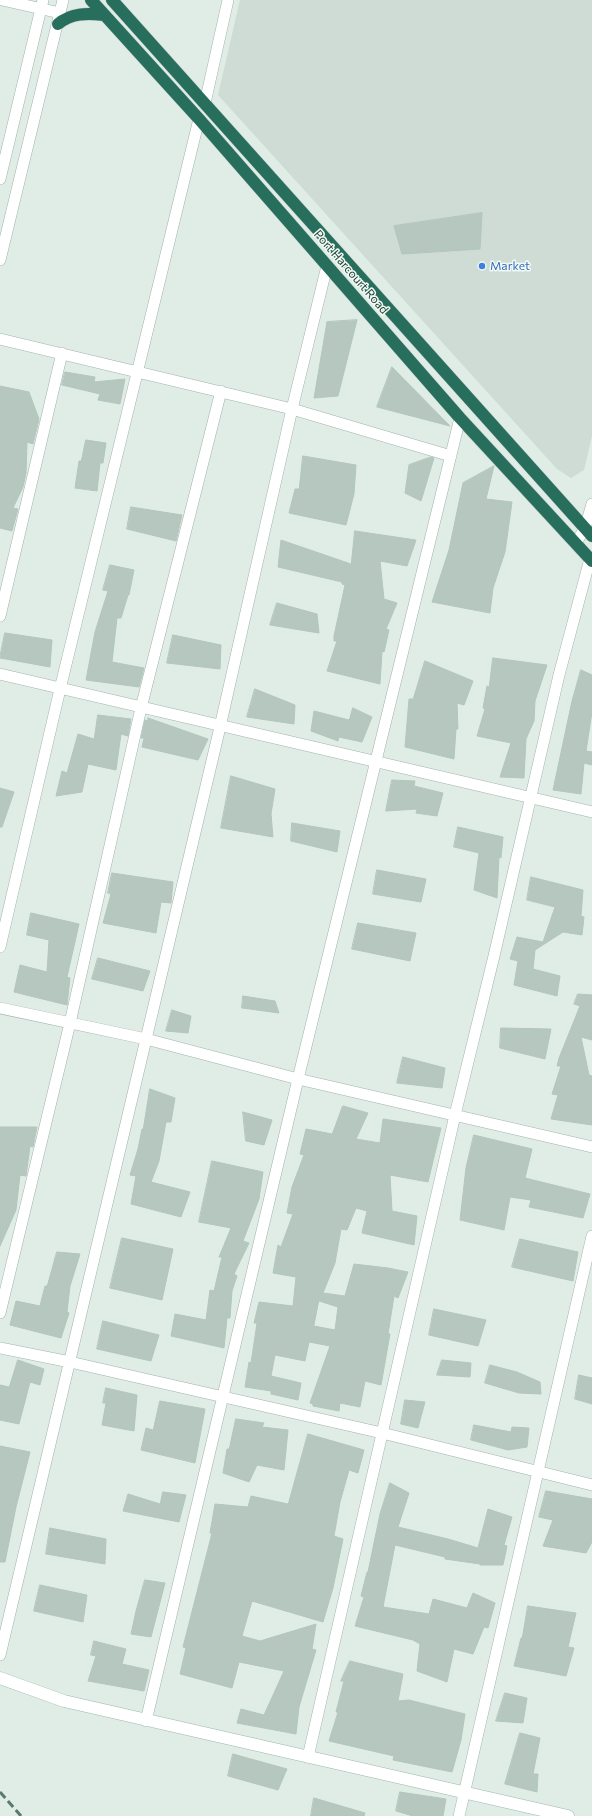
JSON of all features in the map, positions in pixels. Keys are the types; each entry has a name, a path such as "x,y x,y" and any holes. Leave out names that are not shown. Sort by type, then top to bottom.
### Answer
{"highway":[{"name":"Port Harcourt Road","path":"91,0 199,119 460,418 591,560"},
{"name":"Port Harcourt Road","path":"112,0 588,532"},
{"path":"59,18 76,15 104,15"}],"street":[{"path":"2,0 42,4 59,18"},
{"path":"0,260 63,0"},
{"path":"205,103 228,0"},
{"path":"0,179 42,4"},
{"path":"0,947 60,689 199,119"},
{"path":"0,1655 220,726 292,409 327,266"},
{"path":"0,339 292,409 451,456"},
{"path":"0,616 62,353"},
{"path":"0,1313 70,1023 142,708 221,391"},
{"path":"146,1721 298,1079 460,418"},
{"path":"576,543 588,532 592,504"},
{"path":"308,1757 455,1115 559,675 591,560"},
{"path":"0,674 592,812"},
{"path":"0,1008 146,1039 298,1079 592,1147"},
{"path":"459,1816 536,1472 592,1236"},
{"path":"0,1348 70,1362 382,1432 592,1485"},
{"path":"0,1678 64,1702 464,1794 568,1816"}],"shaded area":[{"name":"Market","path":"240,0 592,0 592,436 584,470 571,478 557,469 218,95"}],"building":[{"path":"482,213 480,249 402,254 394,226"},
{"path":"357,320 338,396 314,398 327,322"},
{"path":"392,367 450,426 377,407"},
{"path":"65,372 95,377 94,382 125,379 120,404 98,400 100,394 62,385"},
{"path":"0,386 29,392 39,419 33,444 27,442 26,473 23,487 13,508 18,509 12,531 0,528"},
{"path":"86,440 106,443 103,463 100,463 97,491 75,488 79,461 81,461"},
{"path":"303,456 356,465 354,494 346,525 289,513 295,489 299,489"},
{"path":"431,457 434,458 421,501 405,493 409,465"},
{"path":"494,466 486,499 512,502 505,552 493,588 490,613 432,602 449,550 463,483"},
{"path":"131,507 182,515 176,541 127,529"},
{"path":"355,531 416,540 407,566 380,561 384,599 397,603 386,629 389,630 384,652 382,651 380,684 327,671 337,641 334,641 334,636 345,585 342,584 342,582 278,567 281,540 351,564"},
{"path":"110,565 134,570 129,595 121,618 117,618 112,662 144,668 139,687 86,680 95,632 108,591 103,590"},
{"path":"277,603 317,614 319,633 270,625"},
{"path":"5,633 52,640 50,667 0,658"},
{"path":"173,635 221,645 220,669 167,663"},
{"path":"493,658 547,665 535,701 534,721 526,739 524,778 500,777 511,743 477,736 485,709 483,708 487,686 489,687"},
{"path":"425,661 473,681 464,705 457,703 458,729 456,729 454,759 405,747 409,699 413,699"},
{"path":"581,670 592,675 592,712 586,751 592,752 592,765 584,763 581,794 553,790 572,701"},
{"path":"255,689 295,705 294,724 247,717"},
{"path":"353,708 372,717 362,742 339,737 338,741 311,731 314,711 349,720"},
{"path":"98,715 131,719 128,736 121,734 116,770 88,764 82,792 56,796 62,771 67,773 78,734 94,739"},
{"path":"148,718 208,739 198,760 142,747 144,738 141,738 145,720 148,721"},
{"path":"231,776 275,789 271,814 273,837 221,828"},
{"path":"392,780 415,781 414,786 443,793 437,816 416,813 417,809 386,811"},
{"path":"0,788 14,792 2,827 0,827"},
{"path":"292,823 340,831 337,852 291,841"},
{"path":"458,827 503,837 501,858 499,857 497,898 474,890 479,853 454,847"},
{"path":"377,870 426,879 421,902 373,894"},
{"path":"112,873 173,882 171,903 161,902 156,933 103,923 111,894 108,893"},
{"path":"531,877 583,890 581,916 584,917 582,935 563,932 535,950 533,969 560,976 557,996 514,985 518,961 510,959 517,937 543,942 555,907 527,900"},
{"path":"31,913 79,924 67,977 70,978 67,1005 14,992 20,965 47,972 49,940 27,935"},
{"path":"358,923 416,933 410,961 352,949"},
{"path":"98,958 150,971 143,991 92,979"},
{"path":"578,994 592,995 592,1040 581,1037 589,1075 592,1076 592,1125 551,1119 558,1095 552,1094 561,1066 557,1066 580,1006 574,1004"},
{"path":"243,996 275,1001 279,1013 242,1008"},
{"path":"172,1010 191,1016 188,1033 166,1031"},
{"path":"501,1028 551,1029 545,1059 500,1048"},
{"path":"403,1057 445,1068 442,1088 397,1083"},
{"path":"150,1089 175,1098 171,1122 166,1122 159,1161 151,1182 190,1192 181,1217 131,1204 136,1176 130,1175 143,1129"},
{"path":"343,1106 368,1113 356,1139 380,1143 383,1119 441,1128 428,1182 390,1175 392,1211 417,1216 414,1245 362,1233 367,1211 356,1208 347,1230 341,1229 335,1263 323,1293 345,1296 354,1264 408,1272 398,1298 394,1296 388,1334 390,1334 381,1385 365,1381 360,1407 340,1403 339,1411 313,1406 313,1404 310,1403 330,1346 309,1342 305,1361 275,1355 271,1376 301,1383 298,1400 271,1394 271,1391 245,1387 249,1362 251,1363 257,1323 254,1323 259,1302 293,1306 296,1277 273,1273 278,1245 281,1247 293,1214 287,1213 292,1187 304,1155 300,1154 306,1129 332,1134","holes":["319,1301 338,1307 335,1330 314,1326"]},
{"path":"243,1112 272,1120 264,1145 246,1141"},
{"path":"0,1127 37,1127 33,1147 30,1146 26,1176 20,1175 16,1210 0,1246"},
{"path":"474,1135 532,1149 525,1178 590,1194 583,1218 529,1207 531,1200 510,1197 504,1230 460,1220 466,1168"},
{"path":"212,1161 263,1172 259,1199 243,1241 249,1243 234,1274 237,1276 232,1291 230,1318 227,1318 224,1348 171,1336 175,1314 206,1320 210,1290 214,1291 222,1257 219,1257 231,1228 199,1222"},
{"path":"122,1238 173,1249 162,1300 110,1288"},
{"path":"520,1239 578,1252 573,1281 512,1267"},
{"path":"57,1252 80,1254 70,1286 67,1312 69,1313 61,1338 10,1325 16,1301 40,1306 45,1286 47,1286"},
{"path":"434,1309 486,1320 478,1346 429,1335"},
{"path":"103,1321 159,1335 151,1361 97,1349"},
{"path":"18,1360 44,1369 40,1385 30,1382 19,1424 0,1420 0,1385 9,1387"},
{"path":"442,1360 471,1363 470,1377 437,1375"},
{"path":"490,1365 517,1372 540,1382 541,1394 519,1393 485,1383"},
{"path":"579,1375 592,1378 592,1404 575,1399"},
{"path":"106,1388 137,1395 134,1431 102,1425 106,1403 103,1403"},
{"path":"405,1400 425,1402 418,1428 401,1424"},
{"path":"160,1401 205,1409 195,1463 141,1450 146,1428 153,1430"},
{"path":"236,1419 264,1423 262,1427 288,1430 284,1470 257,1465 249,1482 223,1473 227,1449 229,1449"},
{"path":"474,1425 511,1432 512,1427 529,1428 527,1447 508,1450 471,1440"},
{"path":"308,1434 364,1450 358,1473 349,1470 340,1502 334,1536 343,1539 333,1588 323,1622 252,1601 242,1636 260,1641 316,1624 312,1649 316,1650 299,1707 296,1734 237,1723 241,1709 264,1715 284,1671 239,1662 232,1688 180,1674 186,1648 183,1647 212,1533 210,1533 215,1504 248,1507 251,1496 288,1504"},
{"path":"0,1446 30,1452 16,1507 5,1562 0,1562"},
{"path":"390,1483 409,1493 398,1527 478,1548 488,1509 512,1517 504,1545 507,1546 503,1565 480,1565 445,1559 445,1557 395,1545 383,1607 429,1614 433,1599 467,1608 473,1593 495,1603 488,1628 484,1627 473,1654 454,1649 447,1682 417,1671 420,1644 413,1640 355,1626 364,1597 361,1596 368,1572 380,1514"},
{"path":"546,1491 592,1499 592,1542 586,1553 543,1546 553,1520 539,1517"},
{"path":"163,1492 186,1495 179,1522 123,1511 128,1494 160,1504"},
{"path":"50,1528 106,1539 105,1564 46,1554"},
{"path":"145,1580 165,1583 151,1637 131,1634"},
{"path":"40,1585 87,1595 83,1622 34,1611"},
{"path":"528,1606 576,1613 568,1647 574,1648 566,1676 514,1666 522,1638"},
{"path":"94,1641 126,1649 122,1664 149,1670 144,1691 88,1681 96,1656 91,1655"},
{"path":"350,1661 403,1674 398,1701 409,1700 465,1714 461,1740 452,1772 393,1760 394,1756 329,1741 338,1712 336,1712 344,1681 341,1681"},
{"path":"505,1693 527,1698 523,1723 496,1721"},
{"path":"520,1733 540,1738 533,1774 538,1774 537,1792 505,1784"},
{"path":"233,1754 287,1769 278,1790 228,1776"},
{"path":"400,1792 446,1799 443,1816 413,1816 396,1811"},
{"path":"314,1798 365,1813 364,1816 311,1816"}],"railway":[{"path":"0,1792 21,1816"}],"place":[{"name":"Market","path":"482,266"}]}
